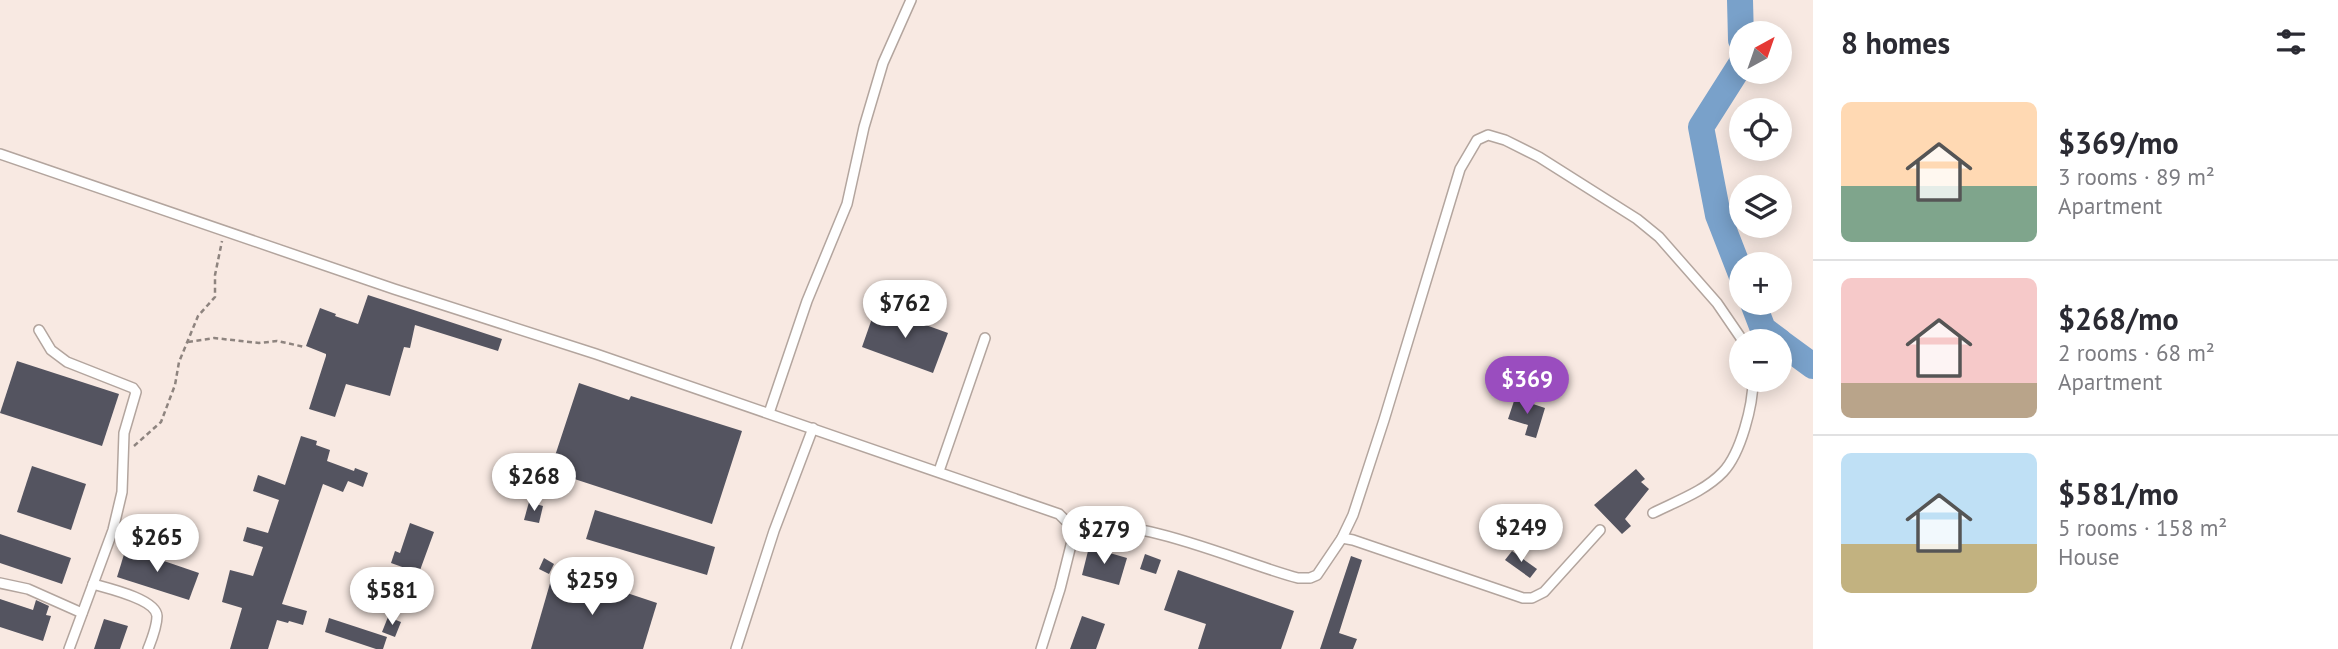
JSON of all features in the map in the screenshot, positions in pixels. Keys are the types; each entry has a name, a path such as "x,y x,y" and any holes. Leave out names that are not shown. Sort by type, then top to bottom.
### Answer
{"lane":[{"path":"769,413 811,288 847,204 871,101 883,63 911,0"},
{"path":"1070,529 1088,526 1142,529 1298,578 1317,575 1342,538 1353,515 1431,268 1452,189 1471,147 1482,136 1494,136 1539,157 1637,219 1659,237 1717,303 1735,329"},
{"path":"0,154 224,232 1044,507 1065,518 1072,541 1041,649"},
{"path":"39,330 51,350 67,362 135,390 124,433 124,479 113,530 69,649"},
{"path":"939,471 985,338"},
{"path":"1653,513 1700,490 1723,472 1743,433 1753,392"},
{"path":"737,649 774,531 813,428"},
{"path":"1342,538 1523,598 1532,598 1544,592 1600,530"},
{"path":"0,583 28,589 82,613"},
{"path":"93,584 144,600 156,610 157,617 148,649"}],"path":[{"path":"123,459 159,424 175,385 179,362 200,312 215,297 215,275 224,232"},
{"path":"188,342 214,338 259,343 277,341 304,347"}],"building":[{"path":"368,295 502,339 498,351 415,325 410,348 404,347 390,396 346,384 335,417 309,409 326,356 306,346 320,308 358,324"},
{"path":"876,307 948,333 933,373 862,347"},
{"path":"17,361 119,394 102,446 0,413"},
{"path":"579,383 629,400 631,396 742,431 712,524 550,471"},
{"path":"1515,398 1545,408 1536,438 1525,435 1528,425 1508,419"},
{"path":"301,436 317,441 316,445 330,450 327,461 368,473 363,487 348,481 343,492 323,484 282,604 307,611 303,625 277,620 268,649 230,649 242,608 222,602 230,570 253,576 263,547 243,541 247,527 268,533 279,500 253,491 258,475 285,485"},
{"path":"32,466 86,484 71,530 17,512"},
{"path":"1636,469 1645,479 1641,482 1649,489 1625,519 1631,526 1622,534 1594,505"},
{"path":"529,502 543,506 539,523 524,520"},
{"path":"595,510 715,547 707,575 586,539"},
{"path":"410,523 434,532 419,573 391,563 395,551 400,553"},
{"path":"0,534 71,558 62,584 0,563"},
{"path":"1089,547 1127,558 1119,585 1082,575"},
{"path":"126,548 199,573 189,600 117,577"},
{"path":"1512,551 1537,569 1530,578 1505,560"},
{"path":"1145,554 1161,560 1156,574 1140,569"},
{"path":"1351,556 1362,560 1339,633 1357,639 1353,649 1320,649"},
{"path":"544,558 554,564 549,574 539,569"},
{"path":"1178,570 1294,611 1281,649 1198,649 1206,624 1164,610"},
{"path":"553,573 597,583 657,603 643,649 531,649"},
{"path":"0,599 33,610 36,600 49,606 46,615 51,616 43,641 0,627"},
{"path":"1082,616 1105,624 1096,649 1070,649"},
{"path":"388,617 401,622 395,637 382,632"},
{"path":"329,618 387,637 383,649 325,632"},
{"path":"104,619 128,626 120,649 94,649"}],"waterway":[{"path":"1740,0 1741,21"},
{"path":"1729,83 1701,127 1718,215 1732,252"},
{"path":"1758,315 1763,329"},
{"path":"1792,351 1813,366"}]}
